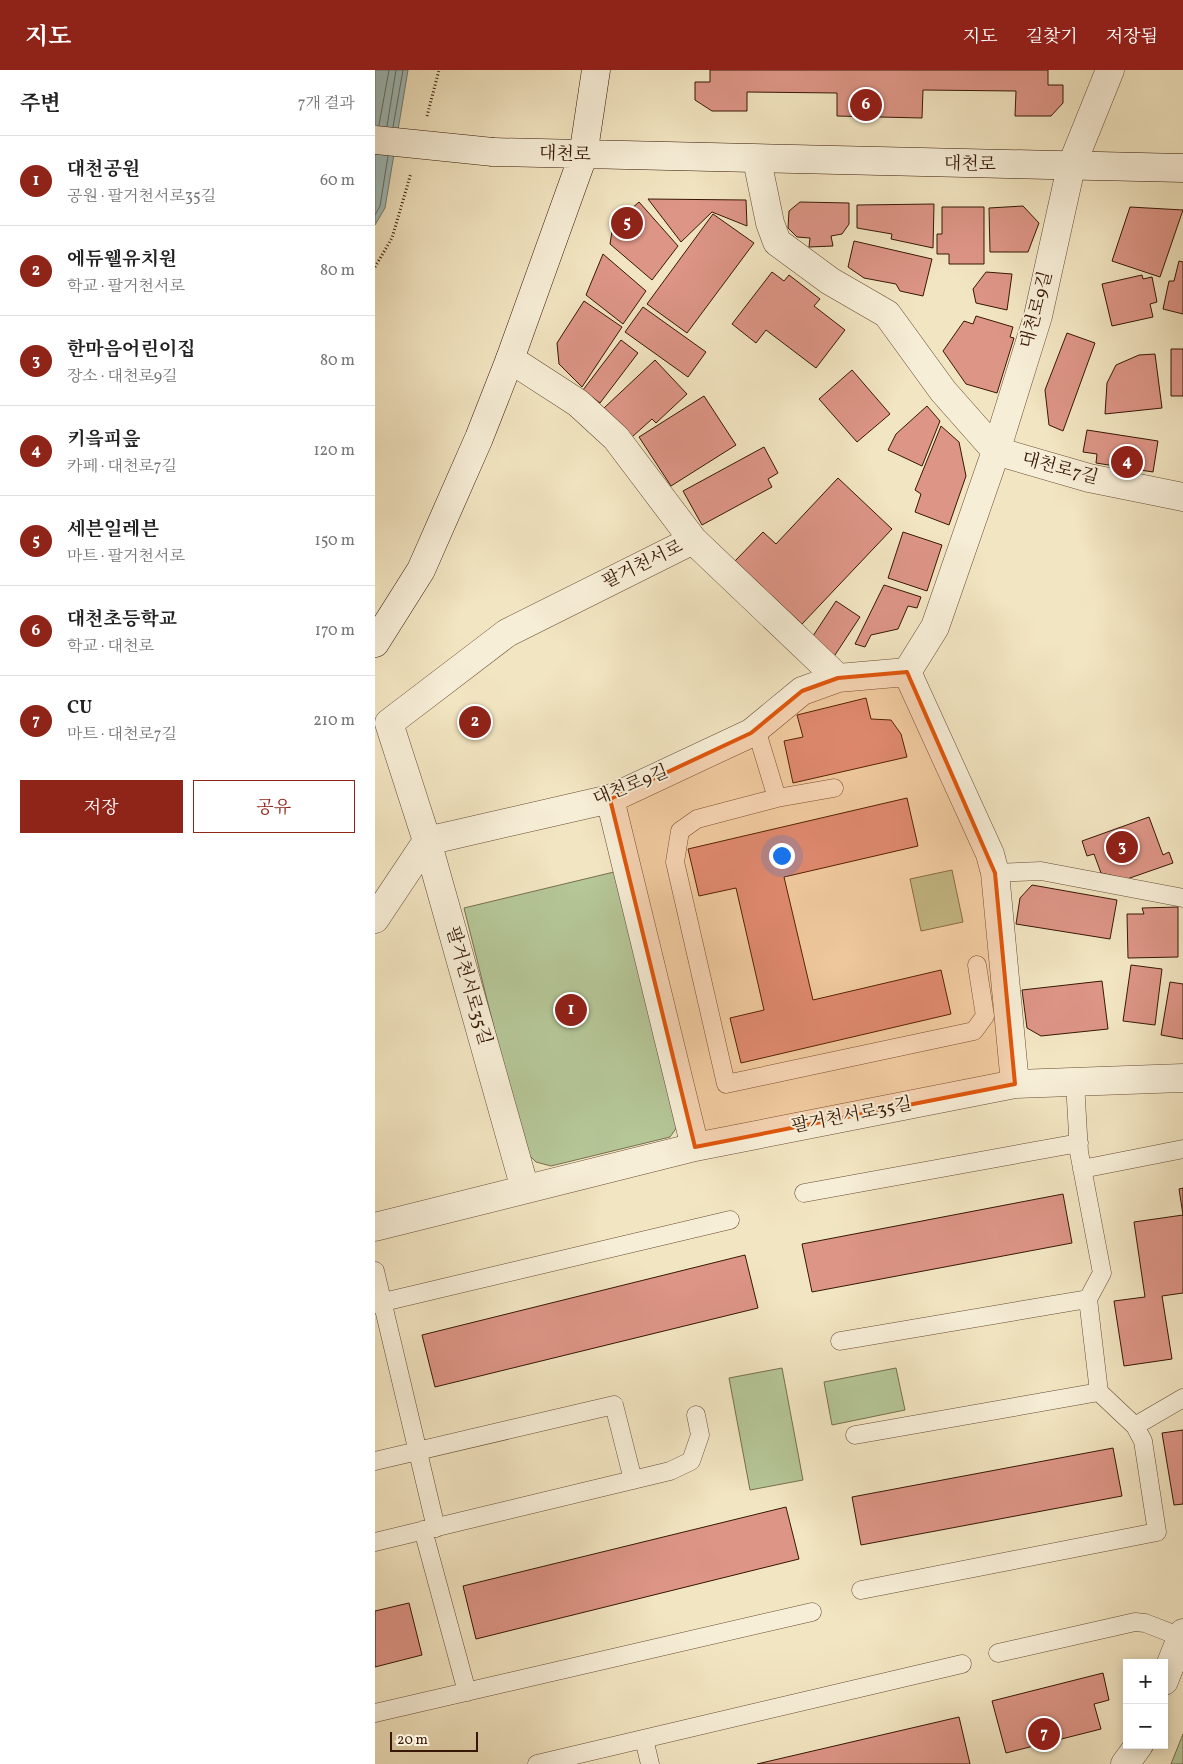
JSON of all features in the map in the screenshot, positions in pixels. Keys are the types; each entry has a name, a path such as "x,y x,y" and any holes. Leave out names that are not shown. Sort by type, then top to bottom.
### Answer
{"street":[{"path":"375,643 421,570 479,438 510,359 583,156 596,70"},
{"name":"대천로9길","path":"427,841 610,799 756,729 802,691 838,678 907,672 935,628 996,451 1038,316 1071,167 1110,70"},
{"name":"대천로","path":"375,140 493,152 583,156 1183,168"},
{"path":"757,160 769,223 777,242 830,281 887,314 943,391 996,451"},
{"name":"팔거천서로","path":"382,718 507,633 693,540 616,438 578,403 510,359"},
{"name":"대천로7길","path":"996,451 1089,478 1183,497"},
{"path":"693,540 838,678"},
{"path":"907,672 993,864 1015,1084"},
{"name":"팔거천서로35길","path":"382,718 427,841 525,1188"},
{"path":"610,799 695,1146"},
{"path":"375,919 427,841"},
{"name":"팔거천서로35길","path":"375,1227 695,1146 1015,1084 1183,1078"},
{"path":"1168,1670 1182,1635"},
{"path":"1125,1764 1136,1749"}],"lane":[{"path":"756,729 777,798"},
{"path":"834,788 777,798 697,819 680,831 676,846 675,862 726,1084 974,1031 985,1016 977,965"},
{"path":"993,864 1041,871 1183,898"},
{"path":"861,1590 1157,1532 1143,1441 1135,1426 1099,1392 1088,1299 1102,1273 1079,1143 1075,1082"},
{"path":"804,1193 1079,1143"},
{"path":"1083,1169 1183,1149"},
{"path":"378,1303 730,1220"},
{"path":"375,1271 378,1303 417,1451 429,1529 467,1692"},
{"path":"840,1341 1088,1299"},
{"path":"855,1435 1099,1392"},
{"path":"1135,1426 1183,1398"},
{"path":"375,1461 615,1405 633,1480"},
{"path":"375,1542 670,1471 691,1461 699,1435 696,1415"},
{"path":"375,1714 812,1612"},
{"path":"998,1653 1135,1622 1145,1623 1182,1635"},
{"path":"537,1764 962,1664"},
{"path":"644,1739 650,1764"}],"highlighted area":[{"path":"907,672 995,873 1015,1084 695,1147 610,799 751,733 802,691 838,678"}],"green space":[{"path":"952,870 963,922 921,931 910,879"},
{"path":"614,872 677,1127 670,1137 551,1166 536,1162 525,1151 464,908"},
{"path":"782,1368 803,1480 750,1490 729,1378"},
{"path":"896,1368 905,1410 832,1425 824,1382"},
{"path":"1183,1734 1183,1764 1171,1764"}],"water":[{"path":"375,70 408,70 385,208 375,225"}],"building":[{"path":"710,70 1048,70 1048,85 1063,85 1063,103 1051,116 1015,116 1016,91 923,90 922,118 837,116 837,93 747,92 747,111 712,111 695,100 695,82 710,82"},
{"path":"648,199 746,200 747,226 712,212 681,242"},
{"path":"639,202 678,246 652,280 610,244 613,225"},
{"path":"800,202 849,203 849,224 842,234 831,236 833,246 809,247 810,238 797,237 788,228 789,211"},
{"path":"934,204 933,248 891,239 892,234 857,228 857,205"},
{"path":"1023,206 1039,223 1028,252 990,252 989,208"},
{"path":"942,207 984,207 984,264 949,264 949,254 937,254 937,234 942,234"},
{"path":"1130,207 1183,210 1160,277 1112,261"},
{"path":"713,214 754,243 687,333 647,304"},
{"path":"854,241 932,259 923,296 900,291 896,284 864,278 848,267"},
{"path":"603,254 646,291 623,324 586,295"},
{"path":"1179,261 1183,262 1183,314 1163,309 1169,281 1174,281"},
{"path":"772,272 784,281 789,275 820,299 814,306 845,330 816,368 766,330 756,343 732,324"},
{"path":"986,272 1012,274 1007,310 976,303 973,289"},
{"path":"1142,275 1143,279 1152,277 1157,302 1150,304 1153,317 1112,326 1102,284"},
{"path":"584,301 622,327 582,387 559,364 557,343"},
{"path":"643,307 706,352 688,377 625,332"},
{"path":"976,316 1013,327 1010,337 1014,338 997,393 966,384 943,351 964,321 973,324"},
{"path":"1067,333 1095,343 1063,431 1049,425 1045,390"},
{"path":"621,340 638,353 600,403 583,390"},
{"path":"1171,349 1183,349 1183,396 1171,396"},
{"path":"1155,354 1162,408 1105,414 1107,383 1116,365 1139,355"},
{"path":"655,360 687,394 656,423 652,419 632,437 604,408"},
{"path":"852,370 890,414 857,442 819,399"},
{"path":"704,396 736,445 671,486 639,437"},
{"path":"927,406 940,421 922,466 888,450 896,434"},
{"path":"941,426 959,442 966,476 949,525 915,512 921,494 915,490"},
{"path":"1087,430 1158,441 1153,472 1096,463 1097,454 1083,452"},
{"path":"764,447 778,473 768,479 772,487 702,525 683,491"},
{"path":"838,478 892,529 802,624 735,561 763,532 776,544"},
{"path":"903,532 942,545 927,591 888,578"},
{"path":"884,585 921,597 917,608 908,606 898,629 871,635 865,647 855,644"},
{"path":"836,601 860,617 833,658 809,642"},
{"path":"866,698 871,719 891,720 901,734 907,757 793,783 784,741 803,737 797,715"},
{"path":"907,798 918,846 784,877 813,1000 941,970 951,1014 741,1063 730,1018 764,1010 736,888 699,896 688,849"},
{"path":"1149,817 1163,855 1169,852 1173,863 1127,879 1101,873 1094,854 1087,856 1082,841"},
{"path":"1032,885 1117,900 1110,939 1016,924 1020,898"},
{"path":"1178,907 1178,957 1128,958 1127,914 1144,914 1142,908"},
{"path":"1131,965 1162,969 1155,1025 1123,1021"},
{"path":"1102,981 1108,1029 1041,1036 1027,1028 1022,990"},
{"path":"1170,982 1183,984 1183,1039 1161,1035"},
{"path":"1183,1188 1183,1215 1179,1189"},
{"path":"1063,1194 1072,1243 812,1292 802,1244"},
{"path":"1183,1215 1183,1293 1162,1296 1172,1359 1124,1366 1114,1301 1145,1297 1134,1222"},
{"path":"745,1255 758,1308 435,1387 422,1335"},
{"path":"1183,1430 1183,1504 1174,1505 1162,1433"},
{"path":"1113,1448 1122,1496 861,1545 852,1497"},
{"path":"786,1507 799,1559 476,1639 463,1586"},
{"path":"409,1603 422,1655 375,1667 375,1611"},
{"path":"1103,1673 1109,1700 1094,1704 1101,1729 1006,1753 992,1701"},
{"path":"959,1717 970,1764 757,1764"}],"place":[{"name":"대천초등학교","path":"866,105"},
{"name":"세븐일레븐","path":"627,223"},
{"name":"키읔피읖","path":"1127,462"},
{"name":"에듀웰유치원","path":"475,722"},
{"name":"한마음어린이집","path":"1122,847"},
{"name":"대천공원","path":"571,1010"},
{"name":"CU","path":"1044,1734"}]}
